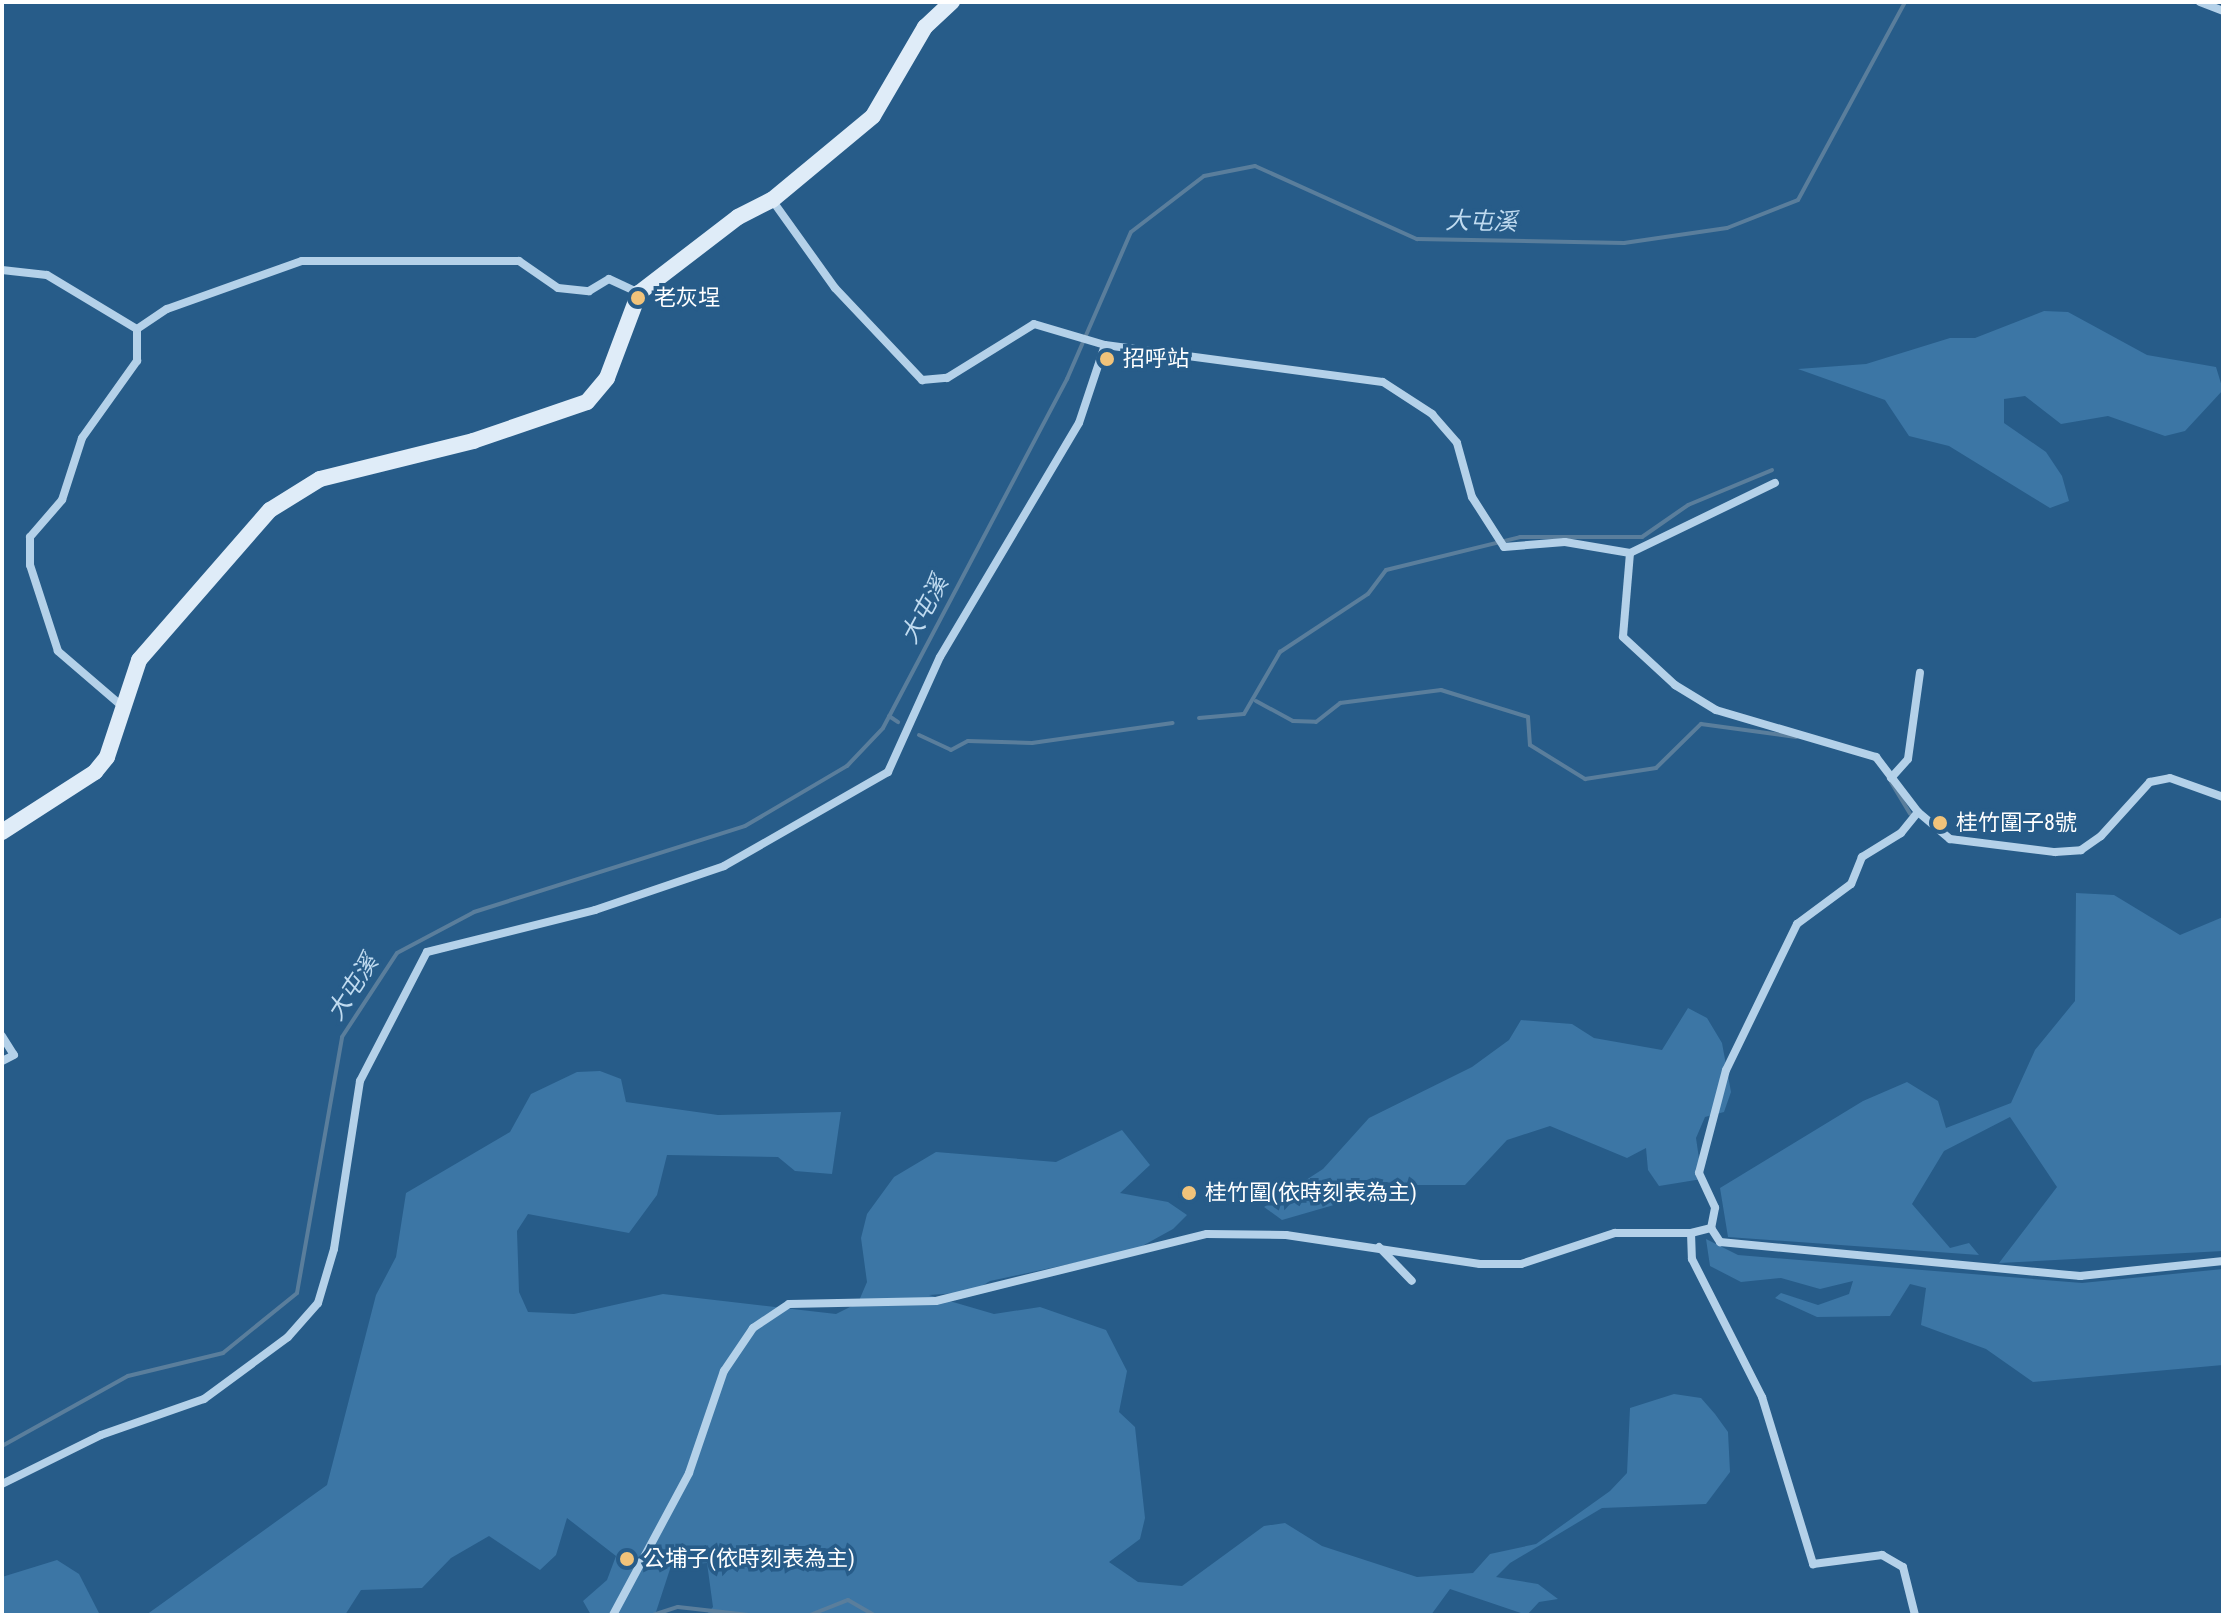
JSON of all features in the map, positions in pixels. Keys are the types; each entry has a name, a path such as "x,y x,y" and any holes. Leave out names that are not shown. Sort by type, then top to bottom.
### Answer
{"street":[{"path":"2,832 95,772 124,708 139,660 270,510 320,479 473,441 587,402 607,378 639,293 738,217 772,200 873,116 925,27 952,2"},
{"path":"2200,2 2223,11"},
{"path":"772,200 835,288 922,380 947,378 1034,324 1063,329 1100,344 1383,382 1432,414 1457,443 1472,497 1504,547 1565,542 1630,553 1775,483"},
{"path":"137,329 167,309 302,261 519,261 558,288 589,291 609,279 639,293"},
{"path":"2,270 47,275 137,329"},
{"path":"124,708 58,651 30,565 30,537 62,500 82,438 137,361 137,329"},
{"path":"2,1484 101,1435 204,1399 288,1337 318,1303 334,1249 360,1081 427,952 595,910 724,866 888,772 940,657 1079,423 1100,344"},
{"path":"1630,553 1623,637 1629,647 1716,710 1830,738 1876,757 1918,812 1950,839 2055,852 2081,850 2101,836 2150,782 2170,778 2223,797"},
{"path":"1891,778 1908,759 1920,673"},
{"path":"1918,812 1901,833 1862,857 1851,884 1797,924 1726,1070 1699,1173 1715,1208 1711,1228 1720,1242 2080,1276 2223,1261"},
{"path":"2,1036 14,1055 2,1061"},
{"path":"613,1615 689,1473 724,1371 753,1328 789,1304 936,1301 1207,1234 1379,1246 1521,1264 1615,1233 1691,1233 1711,1228"},
{"path":"1691,1233 1692,1259 1762,1397 1813,1564 1882,1555 1903,1567 1915,1615"},
{"path":"1379,1246 1412,1281"}],"shaded area":[{"path":"2044,311 2068,312 2147,355 2216,367 2223,390 2185,431 2165,436 2108,416 2061,424 2025,396 2004,399 2004,423 2046,452 2062,476 2069,501 2050,508 1949,446 1909,436 1885,400 1798,369 1866,364 1950,338 1975,338"},
{"path":"2076,893 2114,895 2180,935 2223,917 2223,1251 1999,1263 2057,1187 2010,1117 1944,1151 1912,1204 1950,1248 1969,1243 1979,1255 1728,1237 1720,1188 1863,1101 1907,1082 1938,1101 1946,1128 2011,1103 2035,1050 2075,1001"},
{"path":"1688,1008 1707,1018 1722,1043 1731,1092 1724,1112 1705,1117 1696,1138 1702,1179 1659,1186 1648,1170 1646,1148 1627,1158 1550,1126 1507,1140 1465,1185 1403,1185 1282,1220 1264,1207 1323,1169 1369,1118 1472,1067 1509,1040 1521,1020 1572,1024 1594,1038 1662,1050"},
{"path":"600,1071 621,1079 626,1102 718,1115 841,1112 832,1174 795,1171 778,1157 667,1155 657,1195 629,1233 528,1214 517,1231 519,1292 528,1312 574,1314 663,1294 836,1314 858,1303 867,1282 861,1238 867,1214 894,1177 936,1152 1056,1162 1122,1130 1150,1165 1120,1193 1168,1202 1187,1215 1173,1229 1135,1250 990,1281 972,1292 929,1295 994,1314 1040,1307 1106,1330 1127,1371 1119,1412 1135,1427 1145,1518 1140,1539 1109,1562 1138,1582 1182,1586 1264,1526 1285,1523 1322,1546 1417,1577 1473,1573 1490,1554 1536,1544 1610,1491 1627,1473 1630,1408 1674,1394 1701,1398 1728,1432 1730,1472 1706,1504 1602,1508 1510,1563 1496,1577 1538,1584 1558,1599 1539,1602 1527,1615 1450,1589 1431,1615 706,1615 713,1607 707,1563 671,1566 655,1615 591,1615 583,1601 607,1580 616,1556 567,1518 556,1555 540,1570 489,1536 451,1558 422,1588 361,1590 345,1615 146,1615 327,1485 376,1295 396,1257 406,1193 510,1132 531,1094 577,1072"},
{"path":"1706,1239 1738,1255 2082,1283 2223,1269 2223,1365 2033,1382 1986,1349 1921,1325 1926,1288 1910,1284 1890,1316 1817,1317 1775,1298 1781,1293 1818,1305 1849,1294 1853,1281 1820,1289 1781,1278 1741,1282 1710,1266"},
{"path":"57,1560 79,1574 100,1615 2,1615 2,1577"}],"waterway":[{"name":"大屯溪","path":"2,1446 128,1376 223,1353 297,1293 342,1037 397,953 474,912 745,826 847,766 883,728 1067,379 1131,232 1204,176 1255,166 1417,239 1624,243 1727,228 1798,200 1905,2"},
{"path":"1199,718 1244,714 1280,652 1368,594 1386,570 1520,537 1642,537 1688,505 1772,470"},
{"path":"1256,701 1293,721 1316,722 1340,703 1441,690 1528,717 1530,745 1585,779 1656,768 1701,724 1796,737"},
{"path":"889,716 898,722"},
{"path":"919,735 951,750 968,741 1032,743 1173,723"},
{"path":"1891,782 1910,814"},
{"path":"810,1615 848,1600 874,1615"},
{"path":"653,1615 678,1607 749,1615"}],"place":[{"name":"老灰埕","path":"638,298"},
{"name":"招呼站","path":"1107,359"},
{"name":"桂竹圍子8號","path":"1940,823"},
{"name":"桂竹圍(依時刻表為主)","path":"1189,1193"},
{"name":"公埔子(依時刻表為主)","path":"627,1559"}]}
